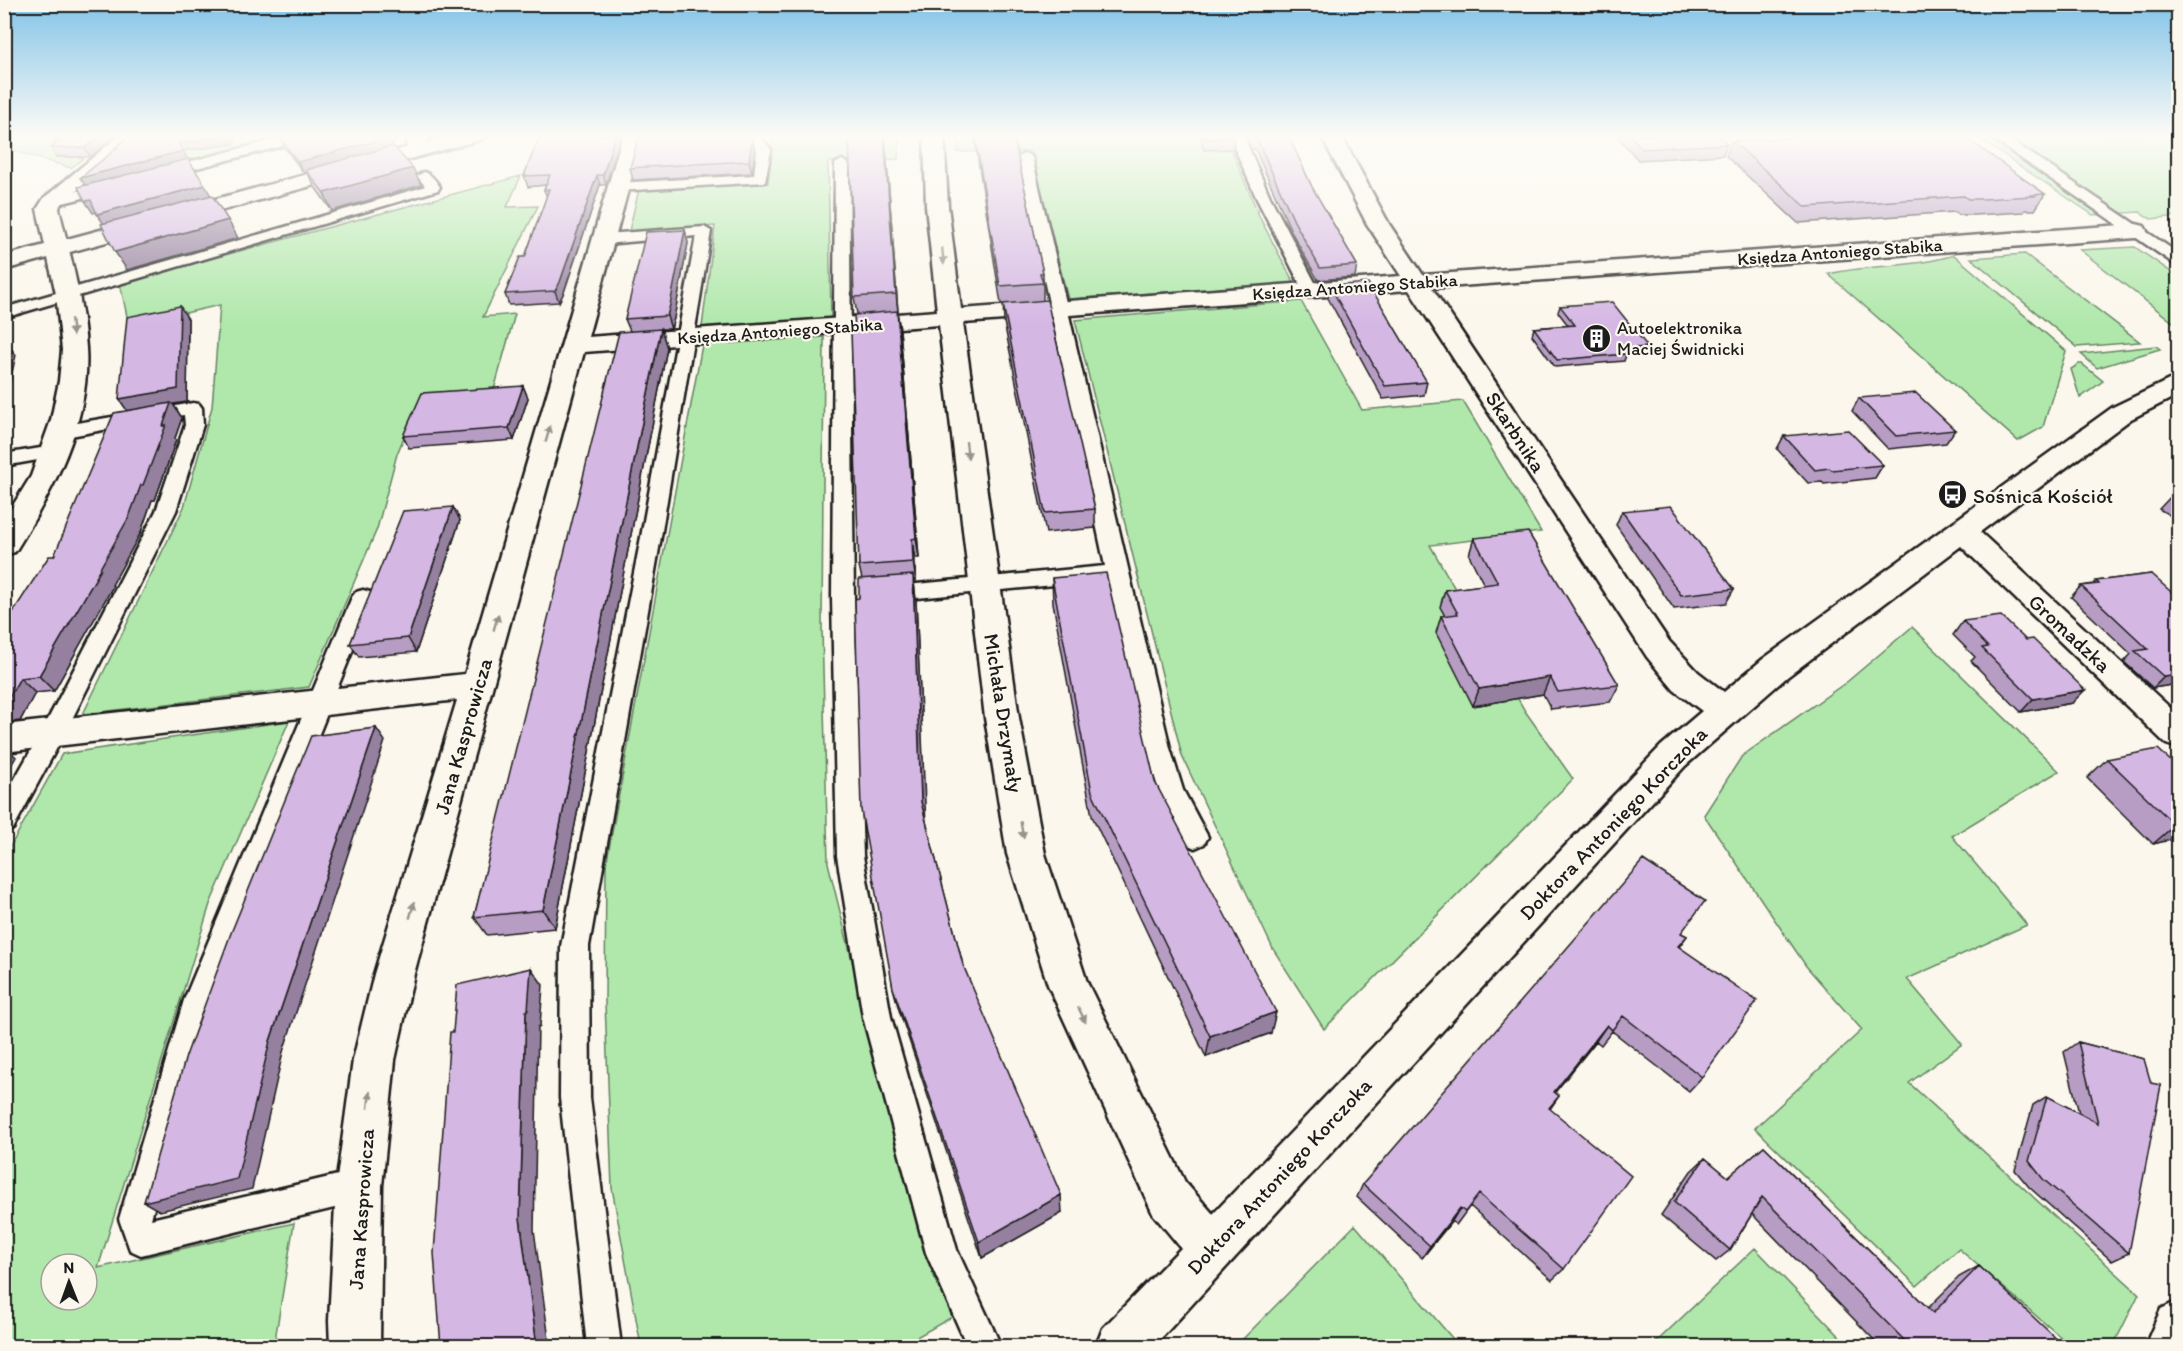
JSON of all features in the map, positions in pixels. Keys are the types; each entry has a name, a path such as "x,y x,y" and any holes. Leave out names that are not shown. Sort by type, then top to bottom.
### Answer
{"street":[{"path":"4,545 45,476 57,442 72,381 74,350 69,294 56,249 48,209 56,198"},
{"path":"4,263 229,198"},
{"name":"Jana Kasprowicza","path":"355,1347 359,1186 374,1060 394,974 615,198"},
{"name":"Michała Drzymały","path":"937,198 1002,718 1026,854 1068,985 1169,1198 1212,1248"},
{"name":"Skarbnika","path":"1364,198 1378,224 1658,648 1686,681 1724,710"},
{"name":"Księdza Antoniego Stabika","path":"574,345 2136,231"},
{"name":"Doktora Antoniego Korczoka","path":"1121,1347 1673,756 1775,668 2122,413 2178,385"},
{"name":"Gromadzka","path":"1962,531 2178,735"},
{"path":"4,739 478,685"},
{"path":"2170,1347 2178,1326"}],"lane":[{"path":"51,202 66,198"},
{"path":"4,313 401,198"},
{"path":"842,198 843,597 850,856 877,1017 942,1253 984,1347"},
{"path":"1035,198 1158,748 1171,791 1195,837"},
{"path":"1264,198 1311,290"},
{"path":"2087,198 2178,260"},
{"path":"603,1347 575,1098 575,946 704,231 605,239"},
{"path":"4,460 57,442 193,408 194,425 166,511 4,822"},
{"path":"843,597 1117,572"},
{"path":"359,1186 141,1239 135,1218 198,1000 363,597"}],"green space":[{"path":"438,198 511,198 507,207 538,206 483,317 515,314 492,397 419,401 397,454 377,529 309,687 83,714 184,507 212,407 220,305 129,326 120,283"},
{"path":"637,198 829,198 831,318 702,327 715,226 629,231"},
{"path":"1043,198 1252,198 1294,283 1068,299"},
{"path":"2068,198 2178,198 2178,216 2151,219 2140,212 2093,215"},
{"path":"2135,247 2178,277 2178,326 2080,250"},
{"path":"2025,254 2140,342 2077,347 1971,258"},
{"path":"1954,255 2066,351 2043,427 2018,441 1828,274 1923,262"},
{"path":"1301,301 1362,410 1463,401 1541,532 1430,545 1525,711 1573,779 1324,1029 1273,949 1182,756 1075,320"},
{"path":"824,337 822,630 828,863 867,1021 952,1317 901,1346 641,1346 612,1188 605,1002 606,865 702,345"},
{"path":"2156,346 2160,349 2097,368 2081,354"},
{"path":"2079,364 2103,381 2080,398 2071,369"},
{"path":"1912,627 2059,771 1952,836 2027,925 1907,979 1962,1044 1909,1083 2139,1294 2113,1346 2071,1346 1959,1249 1917,1286 1755,1128 1862,1030 1806,966 1704,815 1742,756 1848,681"},
{"path":"289,721 210,904 99,1265 99,1252 39,1252 39,1312 99,1312 99,1268 294,1223 274,1346 5,1346 5,856 62,754"},
{"path":"1355,1225 1459,1346 1236,1346"},
{"path":"1755,1248 1849,1346 1652,1346"}],"building":[{"path":"84,198 156,198 97,214 91,200 85,201"},
{"path":"200,198 214,198 228,220 115,252 101,224"},
{"path":"546,198 589,198 555,291 505,294 520,257 525,257"},
{"path":"851,198 889,198 896,294 854,297"},
{"path":"985,198 1027,198 1043,273 1040,273 1043,283 1000,286"},
{"path":"1284,198 1318,198 1357,265 1320,268"},
{"path":"1796,198 1935,198 1806,207"},
{"path":"1967,198 1999,198 1983,199"},
{"path":"685,230 667,316 625,319 646,232"},
{"path":"1368,283 1427,382 1385,386 1330,286"},
{"path":"1047,300 1095,509 1045,513 1003,304"},
{"name":"Autoelektronika Maciej Świdnicki","path":"1612,302 1648,347 1622,349 1626,354 1557,360 1534,328 1575,325 1560,306"},
{"path":"180,306 178,389 119,399 127,317"},
{"path":"897,311 916,538 912,539 913,562 859,566 851,332 855,332 854,315"},
{"path":"661,329 543,910 474,917 619,332"},
{"path":"523,386 509,428 403,436 422,393"},
{"path":"1916,393 1955,430 1896,436 1859,398"},
{"path":"171,403 163,426 166,425 143,485 141,485 129,517 98,572 100,571 39,676 20,678 4,706 4,626 49,556 54,556 114,413"},
{"path":"1848,430 1883,465 1815,470 1784,436"},
{"path":"1671,506 1734,589 1681,595 1622,511"},
{"path":"453,507 408,638 350,644 403,511"},
{"path":"1528,532 1619,685 1558,692 1550,677 1479,689 1441,616 1458,614 1445,590 1498,583 1474,538"},
{"path":"1106,573 1155,782 1276,1012 1210,1036 1092,792 1052,578"},
{"path":"2151,574 2178,598 2178,675 2164,677 2135,651 2148,649 2081,586 2099,584 2096,581"},
{"path":"913,575 921,802 963,965 1061,1195 979,1242 893,988 861,810 855,599 859,598 859,579"},
{"path":"2001,616 2026,640 2033,639 2085,690 2033,699 1982,648 1988,647 1963,621"},
{"path":"376,728 270,1041 237,1179 144,1202 186,1056 231,933 311,736"},
{"path":"2158,749 2178,768 2178,824 2175,825 2107,759"},
{"path":"1643,860 1705,901 1681,933 1687,936 1678,946 1757,1001 1702,1077 1623,1016 1612,1030 1607,1025 1554,1092 1559,1096 1549,1108 1631,1176 1564,1269 1479,1194 1465,1212 1460,1208 1430,1246 1363,1184"},
{"path":"531,968 528,1010 526,1011 520,1218 537,1347 441,1347 434,1253 450,1032 453,1032 457,985"},
{"path":"2078,1042 2144,1059 2151,1083 2161,1085 2129,1253 2043,1179 2029,1161 2047,1096 2098,1123"},
{"path":"1764,1146 1933,1313 1979,1266 2062,1344 2061,1347 1911,1347 1762,1197 1730,1250 1674,1202 1705,1158 1728,1177"}],"place":[{"name":"Autoelektronika Maciej Świdnicki","path":"1596,338"},
{"name":"Sośnica Kościół","path":"1952,495"}]}
